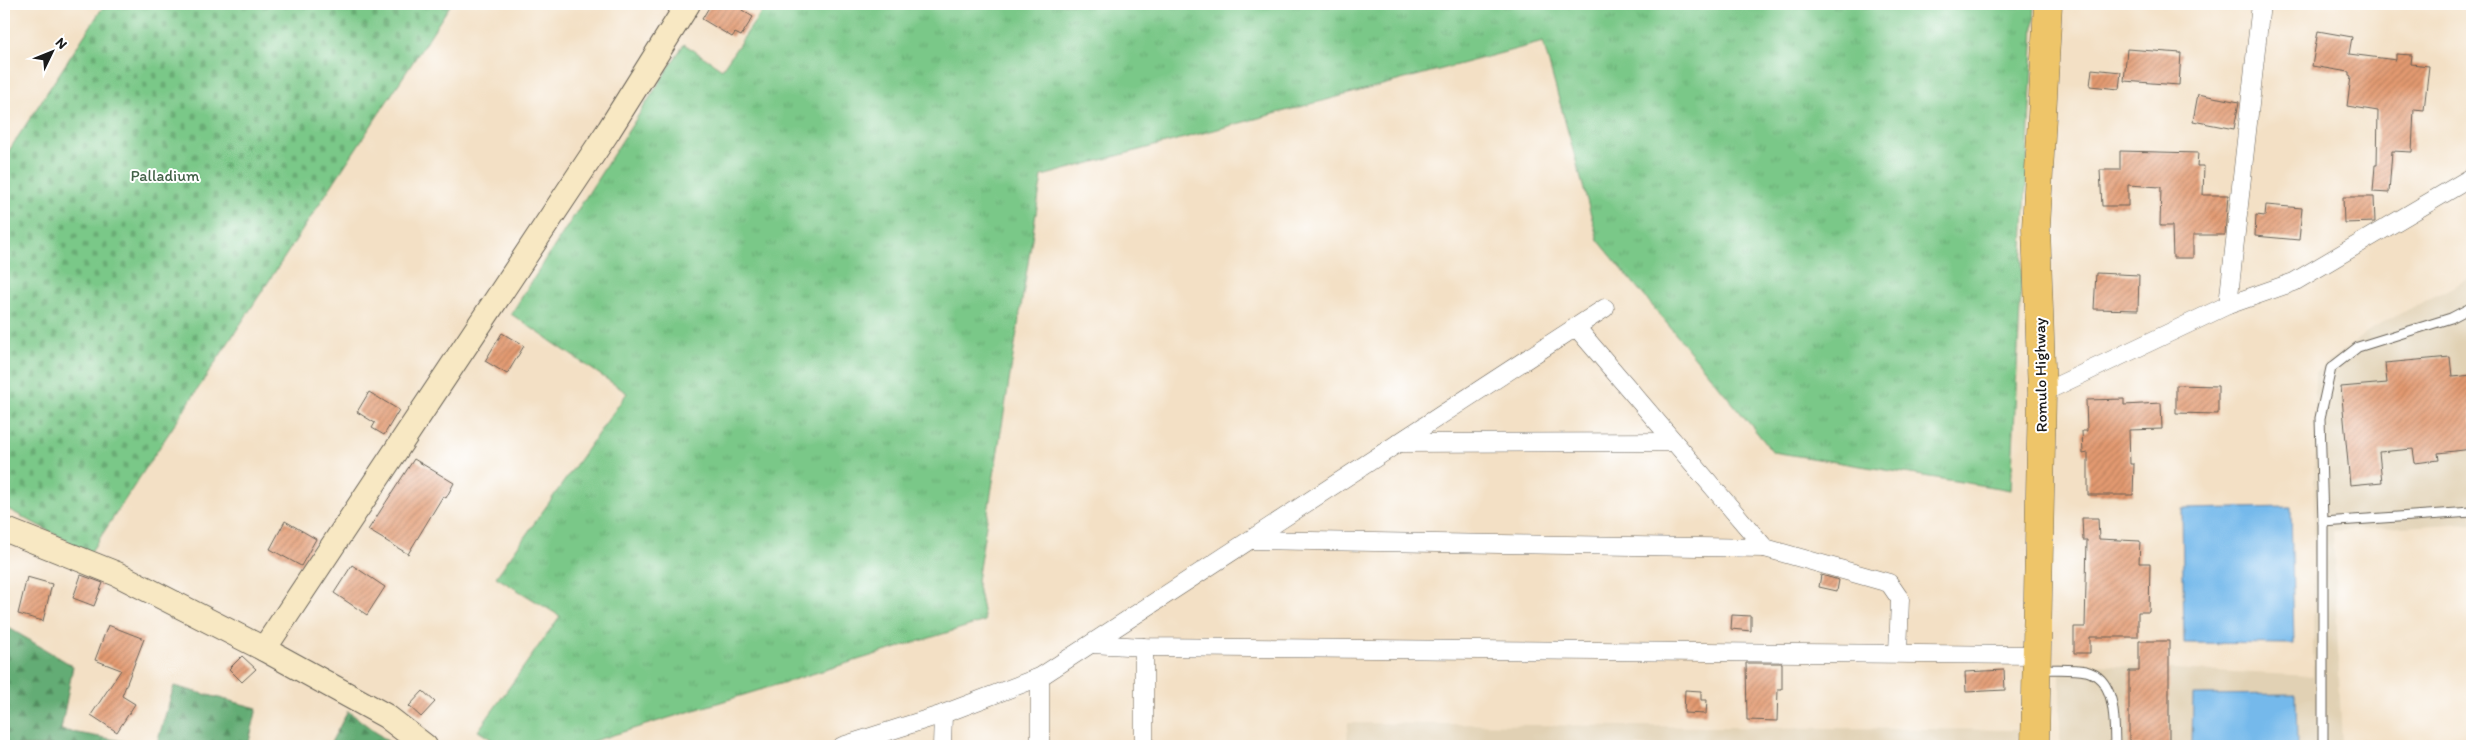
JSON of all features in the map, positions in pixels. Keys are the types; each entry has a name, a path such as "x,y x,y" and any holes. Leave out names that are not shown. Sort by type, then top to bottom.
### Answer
{"highway":[{"name":"Romulo Highway","path":"2036,746 2042,393 2036,228 2048,4"}],"street":[{"path":"264,649 609,130 688,4"},
{"path":"2228,305 2261,4"},
{"path":"2042,393 2228,305 2294,282 2472,177"},
{"path":"849,745 943,714 1040,677 1604,308"},
{"path":"1576,327 1765,548"},
{"path":"1398,443 1674,442"},
{"path":"4,528 118,574 264,649 386,716 425,746"},
{"path":"1250,540 1765,548 1889,583 1900,599 1898,653"},
{"path":"1092,644 1144,647 1898,653 2036,662"},
{"path":"1144,647 1144,746"},
{"path":"1040,677 1040,746"},
{"path":"942,746 943,714"}],"lane":[{"path":"2323,746 2323,522 2320,418 2331,368 2358,347 2451,318 2472,307"},
{"path":"2323,522 2472,512"},
{"path":"2036,662 2087,671 2103,681 2113,706 2115,746"}],"shaded area":[{"path":"2472,277 2472,523 2333,531 2342,746 2060,746 2060,663 2313,676 2315,373 2372,328"},
{"path":"1348,723 2018,730 2018,746 1347,746"}],"green space":[{"name":"Palladium","path":"105,4 451,4 90,553 4,507 4,158"},
{"path":"767,4 2035,4 2011,490 1773,452 1598,240 1543,42 1042,176 977,581 985,621 577,746 502,746 478,731 560,616 496,577 627,393 511,314 684,44 722,69"},
{"path":"4,625 73,666 61,730 150,746 4,746"},
{"path":"174,686 257,708 248,746 156,746"},
{"path":"348,711 394,746 329,746"}],"water":[{"path":"2291,507 2294,644 2184,643 2182,509"},
{"path":"2296,694 2297,746 2192,746 2193,695"}],"building":[{"path":"711,4 746,4 742,10 753,17 741,36 735,33 732,37 702,19"},
{"path":"2318,31 2352,37 2349,54 2396,60 2396,54 2412,55 2411,64 2429,66 2424,110 2414,109 2412,152 2392,151 2389,193 2373,192 2375,165 2377,165 2378,111 2347,106 2351,77 2349,72 2312,66"},
{"path":"2127,49 2181,53 2179,85 2124,81"},
{"path":"2092,69 2121,72 2119,89 2090,86"},
{"path":"2198,94 2239,102 2234,129 2193,121"},
{"path":"2120,151 2198,153 2197,166 2204,166 2203,195 2228,195 2225,235 2193,235 2193,258 2173,258 2172,226 2160,226 2161,187 2128,185 2128,206 2102,206 2100,170 2120,170"},
{"path":"2343,197 2374,197 2375,222 2344,223"},
{"path":"2266,205 2302,208 2299,240 2255,236 2256,215 2265,216"},
{"path":"2096,273 2139,275 2138,310 2094,309"},
{"path":"502,333 524,346 507,374 485,361"},
{"path":"2450,357 2452,377 2472,375 2472,449 2438,453 2439,460 2415,463 2413,449 2379,452 2382,482 2350,485 2341,387 2387,383 2385,363"},
{"path":"2176,385 2218,386 2218,414 2176,413"},
{"path":"369,392 399,410 384,435 372,428 375,423 357,412"},
{"path":"2124,399 2124,405 2161,403 2162,429 2129,430 2130,464 2134,464 2133,495 2088,495 2088,453 2083,454 2082,431 2087,431 2086,400"},
{"path":"414,459 454,483 446,498 443,496 408,554 368,530"},
{"path":"2082,518 2098,518 2099,539 2140,541 2139,563 2150,563 2149,612 2138,612 2138,637 2090,637 2090,653 2074,653 2074,627 2085,627 2087,540 2083,540"},
{"path":"285,521 316,539 301,566 270,549"},
{"path":"352,565 385,587 367,615 334,593"},
{"path":"81,575 103,583 94,606 73,598"},
{"path":"1821,575 1839,580 1837,591 1819,587"},
{"path":"27,577 52,584 43,621 18,614"},
{"path":"1732,615 1751,616 1751,631 1731,629"},
{"path":"108,625 144,639 122,696 135,704 117,732 91,715 121,670 95,660"},
{"path":"2139,641 2169,641 2169,746 2129,746 2129,671 2139,671"},
{"path":"242,656 256,669 242,682 229,669"},
{"path":"1746,663 1782,663 1782,689 1778,689 1777,721 1747,720"},
{"path":"2004,670 2005,690 1966,692 1965,672"},
{"path":"1685,690 1701,691 1701,700 1707,700 1706,714 1684,713"},
{"path":"423,691 435,702 421,717 409,706"}]}
